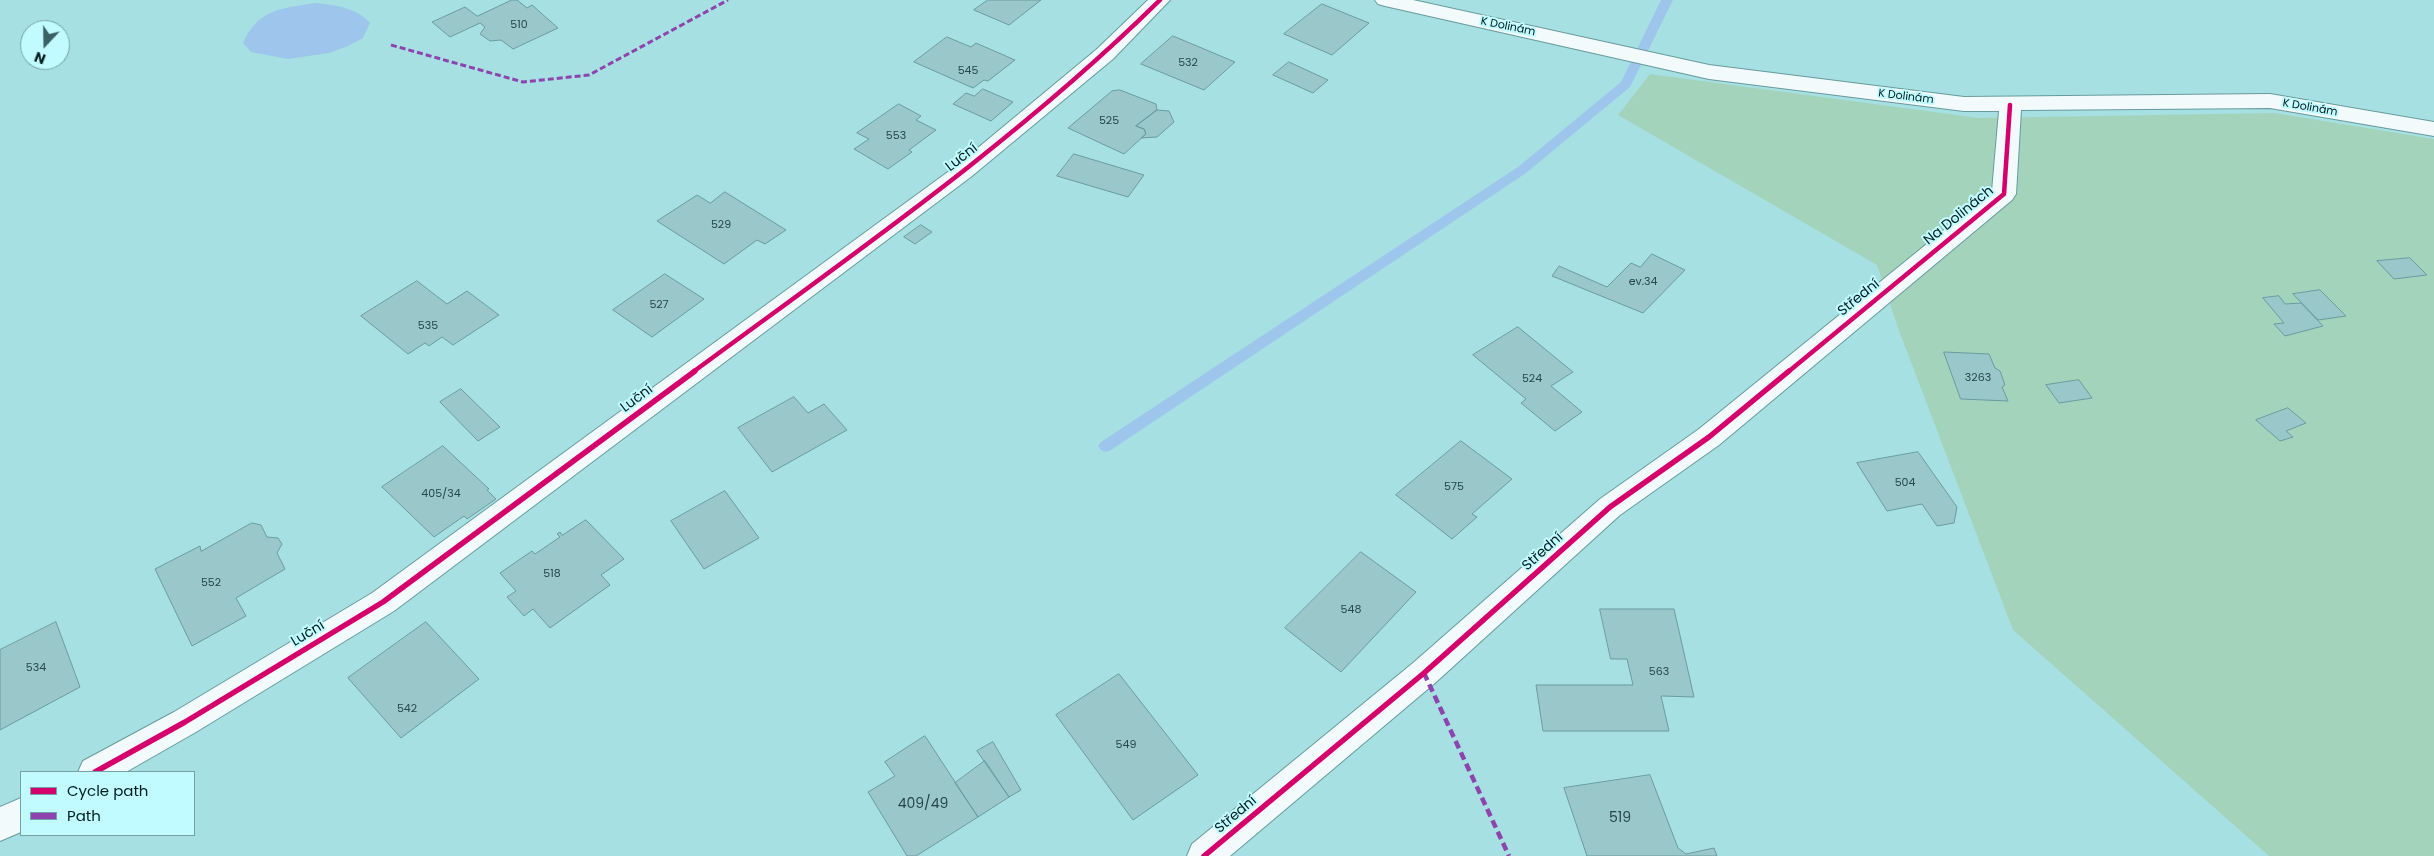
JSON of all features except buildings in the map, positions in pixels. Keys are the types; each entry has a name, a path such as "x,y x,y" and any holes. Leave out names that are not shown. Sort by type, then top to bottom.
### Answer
{"street":[{"name":"Luční","path":"97,771 185,722 383,602 964,171 1105,54 1160,0"},
{"name":"K Dolinám","path":"1385,0 1709,72 1964,104 2270,102 2434,129"},
{"name":"Na Dolinách","path":"1906,275 2004,194 2010,105"},
{"name":"Střední","path":"1204,856 1424,674 1610,507 1709,437 1906,275"},
{"path":"0,826 20,815"}],"green space":[{"path":"1650,74 1979,118 2275,113 2434,139 2434,856 2269,856 2013,630 1898,328 1877,265 1618,115"}],"water":[{"path":"315,3 345,8 365,18 370,23 363,38 329,53 288,59 251,52 243,43 249,31 256,23 272,12"}],"waterway":[{"path":"1106,446 1522,170 1626,84 1667,0"}],"marked path":[{"path":"391,45 523,82 589,75 728,0"},
{"path":"1424,673 1509,856"}],"cycle path":[{"path":"97,771 185,722 383,602 964,171 1105,54 1160,0"},
{"path":"1204,856 1424,673 1610,507 1709,437 2004,194 2010,105"}]}
